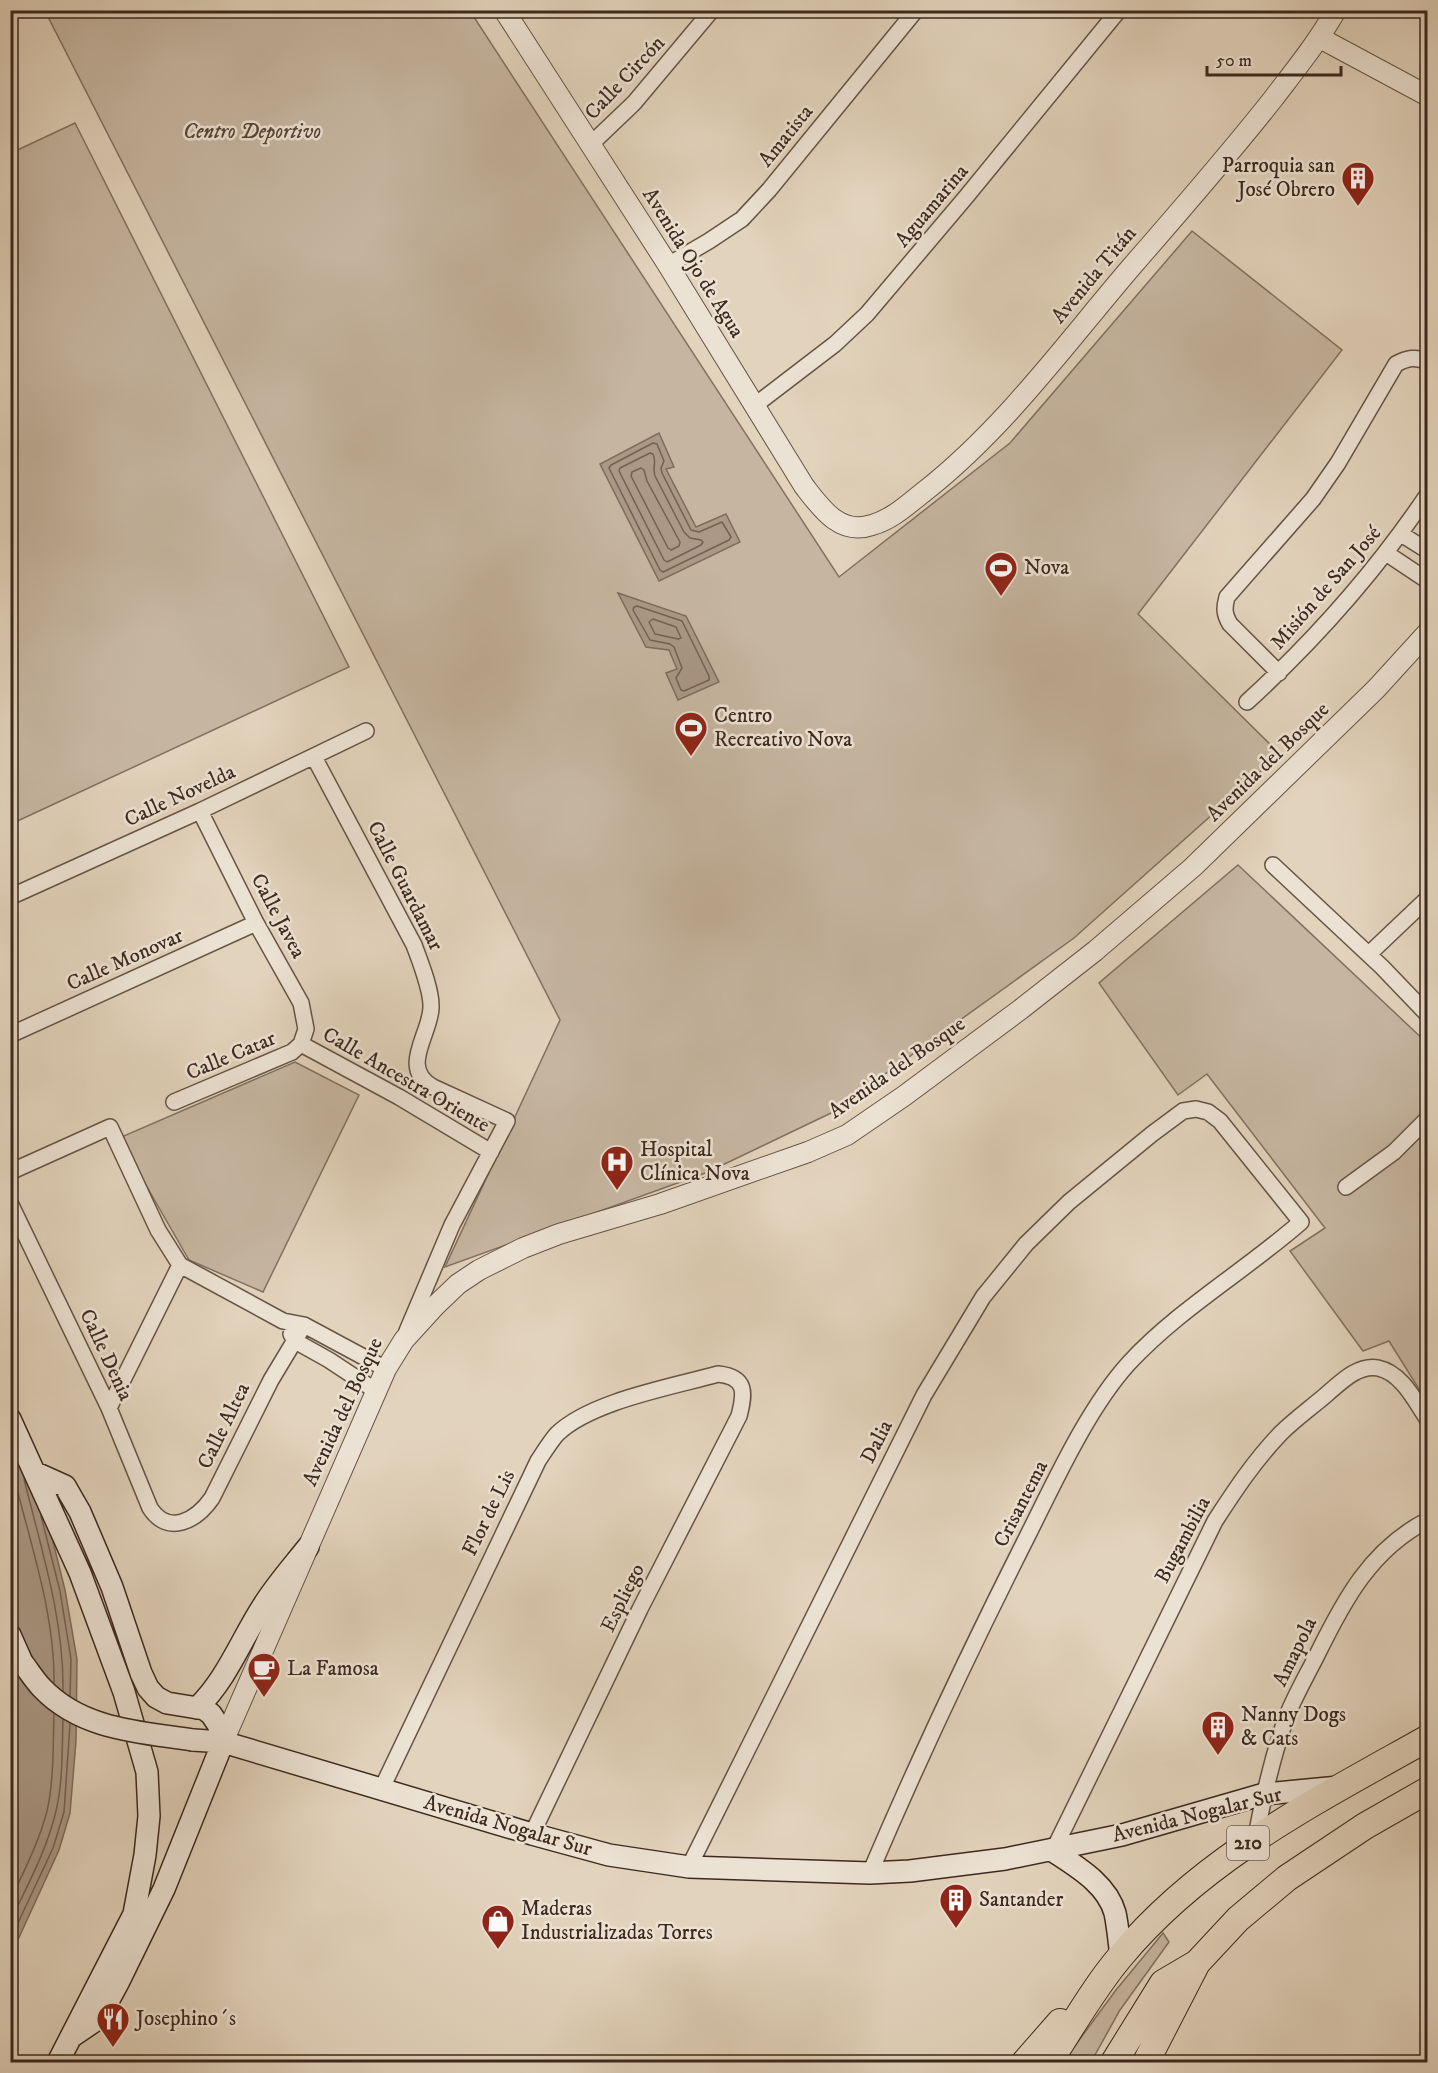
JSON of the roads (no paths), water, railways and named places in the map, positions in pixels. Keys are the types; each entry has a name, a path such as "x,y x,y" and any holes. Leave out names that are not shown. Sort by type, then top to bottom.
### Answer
{"highway":[{"name":"Avenida Nogalar Sur","path":"1049,2062 1121,1956 1167,1907 1211,1869 1256,1837 1428,1738"},
{"name":"210","path":"1147,2061 1197,1963 1238,1919 1287,1878 1365,1826 1428,1790"},
{"path":"1114,2062 1163,1983 1197,1963"},
{"path":"1025,2062 1052,2030 1098,1987"}],"main road":[{"path":"10,1419 80,1573 124,1692 147,1772 149,1816 145,1855 134,1914 58,2062"},
{"path":"36,1473 65,1486 80,1512 112,1587 148,1688 156,1697 167,1702 204,1709 211,1714 219,1726 223,1742 164,1889 119,1981 99,2018 71,2037"},
{"path":"197,1708 207,1698 230,1665 263,1606 308,1547"},
{"name":"Avenida Nogalar Sur","path":"10,1635 22,1662 41,1688 59,1704 99,1724 193,1740 223,1742 609,1855 689,1867 870,1873 910,1871 1053,1851 1122,1835 1264,1794 1342,1786"},
{"path":"1053,1851 1089,1876 1106,1894 1115,1912 1121,1956"}],"street":[{"name":"Avenida Ojo de Agua","path":"504,10 668,265 804,486 822,510 836,522 853,528"},
{"name":"Calle Circón","path":"590,145 634,103 712,10"},
{"name":"Amatista","path":"668,265 742,219 769,190 916,10"},
{"name":"Aguamarina","path":"754,406 835,344 880,299 1102,34 1119,10"},
{"name":"Avenida Titán","path":"853,528 871,526 893,516 955,467 1002,422 1247,132 1320,38 1336,10"},
{"path":"1320,38 1428,96"},
{"path":"1279,673 1230,624 1225,616 1224,607 1227,597 1312,499 1338,463 1396,364 1404,359 1413,358 1428,362"},
{"name":"Misión de San José","path":"1247,702 1279,673 1353,595 1401,534 1428,494"},
{"path":"1401,534 1428,551"},
{"path":"1386,554 1428,581"},
{"name":"Avenida del Bosque","path":"223,1742 386,1369 404,1340 458,1284 479,1270 523,1248 578,1228 660,1204 808,1152 847,1135 904,1096 1086,959 1185,874 1377,689 1428,632"},
{"name":"Calle Novelda","path":"10,897 314,758 366,731"},
{"name":"Calle Guardamar","path":"314,758 414,945 423,968 431,1008 417,1059 419,1075"},
{"name":"Calle Javea","path":"200,811 256,923 301,1003 306,1029 301,1044"},
{"path":"1273,865 1369,954 1428,1016"},
{"path":"1369,954 1428,898"},
{"name":"Calle Monovar","path":"10,1035 256,923"},
{"name":"Calle Ancestra Oriente","path":"301,1044 399,1097 490,1152 507,1121 433,1088 419,1075"},
{"name":"Calle Catar","path":"174,1102 282,1058 301,1044"},
{"name":"Dalia","path":"689,1867 924,1395 982,1297 1026,1244 1069,1202 1152,1134 1183,1111 1196,1109 1208,1112 1220,1121 1301,1222"},
{"path":"1346,1187 1394,1152 1428,1118"},
{"path":"10,1172 110,1127 158,1230 180,1266 283,1321 304,1325 386,1369"},
{"path":"404,1340 444,1242 490,1152"},
{"name":"Calle Denia","path":"10,1203 109,1408 150,1508 155,1517 165,1521"},
{"name":"Crisantema","path":"870,1873 909,1783 1012,1567 1065,1463 1106,1394 1128,1365 1158,1335 1301,1222"},
{"path":"109,1408 180,1266"},
{"path":"283,1321 295,1341 376,1391"},
{"name":"Calle Altea","path":"165,1521 179,1522 193,1519 204,1510 271,1380 304,1325"},
{"name":"Bugambilia","path":"1053,1851 1215,1521 1237,1486 1282,1432 1346,1378 1361,1369 1376,1367 1391,1372 1400,1381 1428,1420"},
{"name":"Flor de Lis","path":"381,1790 538,1461 557,1434 578,1419 601,1407 718,1374 731,1375 738,1380"},
{"name":"Espliego","path":"532,1834 640,1610 738,1416 743,1400 738,1380"},
{"name":"Amapola","path":"1256,1837 1264,1794 1285,1720 1348,1594 1372,1563 1396,1538 1428,1520"}],"water":[{"path":"659,433 674,467 666,469 696,527 726,514 740,542 659,581 600,464"},
{"path":"618,593 686,616 719,682 678,700 666,673 677,669 669,650 646,647"},
{"path":"11,1419 36,1473 65,1590 77,1659 76,1741 70,1813 59,1850 11,1955"}],"place":[{"name":"Parroquia san José Obrero","path":"1358,207"},
{"name":"Nova","path":"1001,597"},
{"name":"Centro Recreativo Nova","path":"691,757"},
{"name":"Hospital Clínica Nova","path":"617,1191"},
{"name":"La Famosa","path":"264,1698"},
{"name":"Nanny Dogs & Cats","path":"1218,1756"},
{"name":"Santander","path":"956,1929"},
{"name":"Maderas Industrializadas Torres","path":"498,1950"},
{"name":"Josephino´s","path":"113,2048"}],"park label":[{"name":"Centro Deportivo","path":"252,132"}]}
